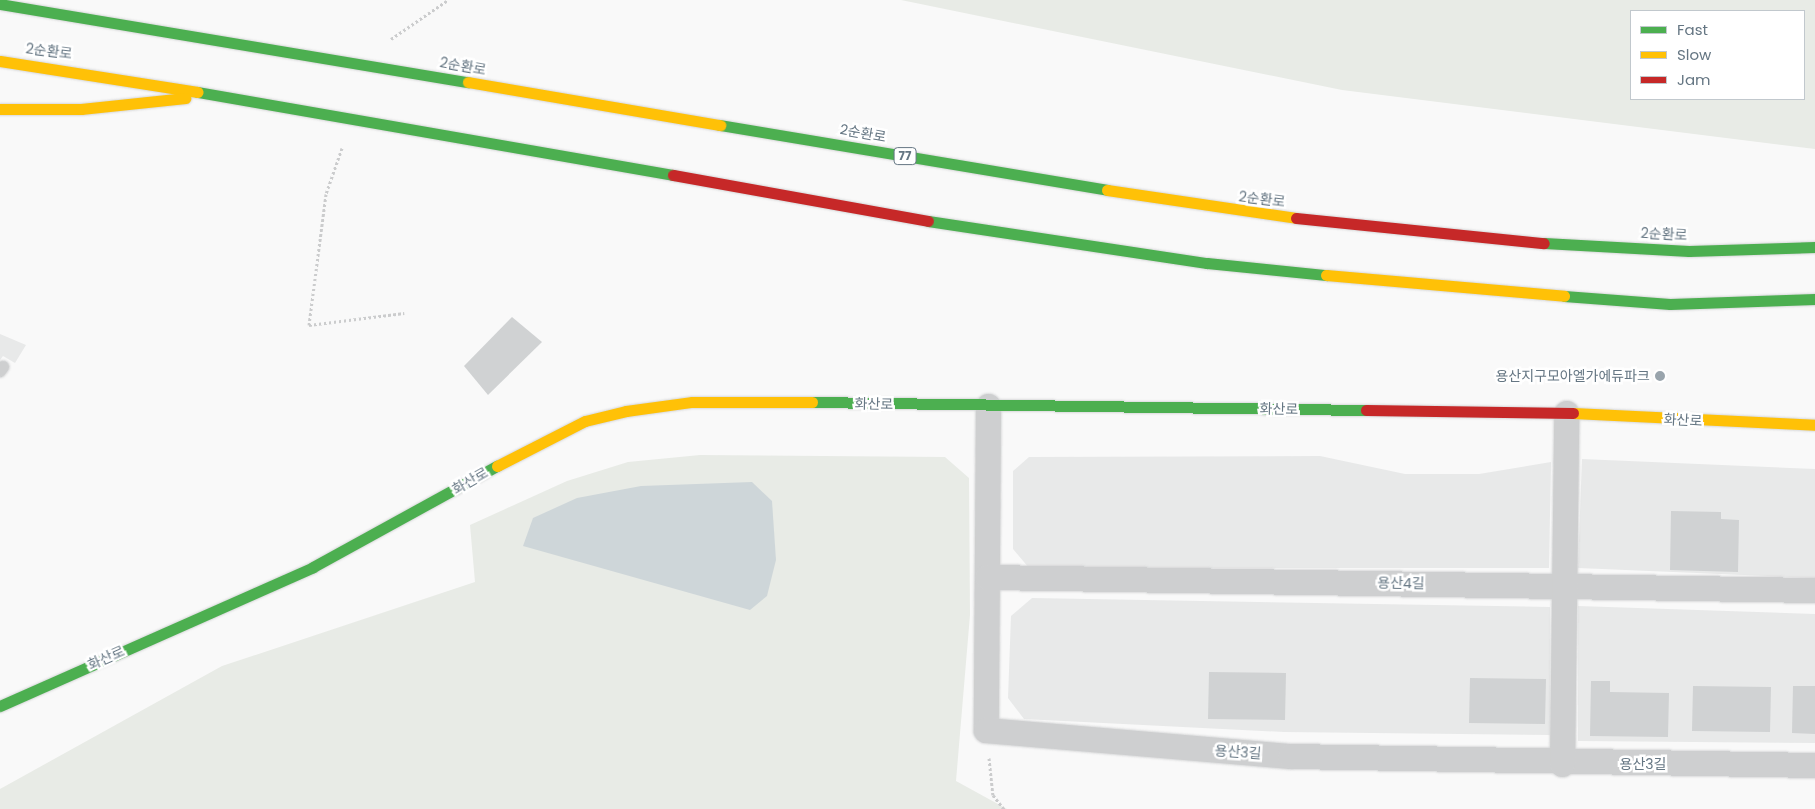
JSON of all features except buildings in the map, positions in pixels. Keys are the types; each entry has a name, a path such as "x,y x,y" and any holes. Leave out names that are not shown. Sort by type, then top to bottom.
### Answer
{"main road":[{"name":"2순환로","path":"0,4 1222,209 1476,240 1688,251 1815,247"},
{"name":"2순환로","path":"0,61 220,94 941,223 1207,263 1447,288 1670,304 1815,300"},
{"path":"0,109 81,109 220,94"},
{"name":"화산로","path":"0,706 313,567 584,421 692,402 1566,413 1815,425"}],"street":[{"path":"986,730 988,406"},
{"path":"1562,764 1566,413"},
{"name":"용산4길","path":"987,577 1815,590"},
{"name":"용산3길","path":"986,730 1290,756 1562,764 1815,765"}],"path":[{"path":"386,43 448,0"},
{"path":"345,139 326,194 309,325 404,313"},
{"path":"986,730 993,796 1004,809"}],"shaded area":[{"path":"901,0 1815,0 1815,149 1342,90"},
{"path":"0,334 26,345 15,363 3,356 0,360"},
{"path":"700,455 945,457 969,478 970,615 956,781 1007,809 0,809 0,789 222,666 475,582 470,525 567,481 628,462"},
{"path":"1320,456 1405,474 1479,474 1551,462 1549,568 1029,568 1013,549 1013,471 1029,457"},
{"path":"1582,459 1815,469 1815,578 1578,568"},
{"path":"752,482 772,501 776,560 767,596 750,610 523,546 533,518 577,498 641,486"},
{"path":"1032,598 1550,607 1550,735 1284,732 1024,719 1008,698 1011,616"},
{"path":"1578,606 1815,614 1815,743 1578,741"}],"traffic: fast":[{"path":"0,4 468,82"},
{"path":"198,92 673,175"},
{"path":"720,125 1107,190"},
{"path":"928,221 1207,263 1326,275"},
{"path":"1544,243 1689,251 1815,247"},
{"path":"1564,296 1670,304 1815,299"},
{"path":"812,402 1366,410"},
{"path":"0,706 313,567 497,466"}],"traffic: slow":[{"path":"0,61 198,92"},
{"path":"468,82 720,125"},
{"path":"0,109 81,109 185,98"},
{"path":"1107,190 1296,218"},
{"path":"1326,275 1564,296"},
{"path":"497,466 585,421 626,411 692,402 812,402"},
{"path":"1573,413 1815,425"}],"traffic: jam":[{"path":"673,175 928,221"},
{"path":"1296,218 1544,243"},
{"path":"1366,410 1573,413"}],"place":[{"name":"용산지구모아엘가에듀파크","path":"1660,376"}]}
